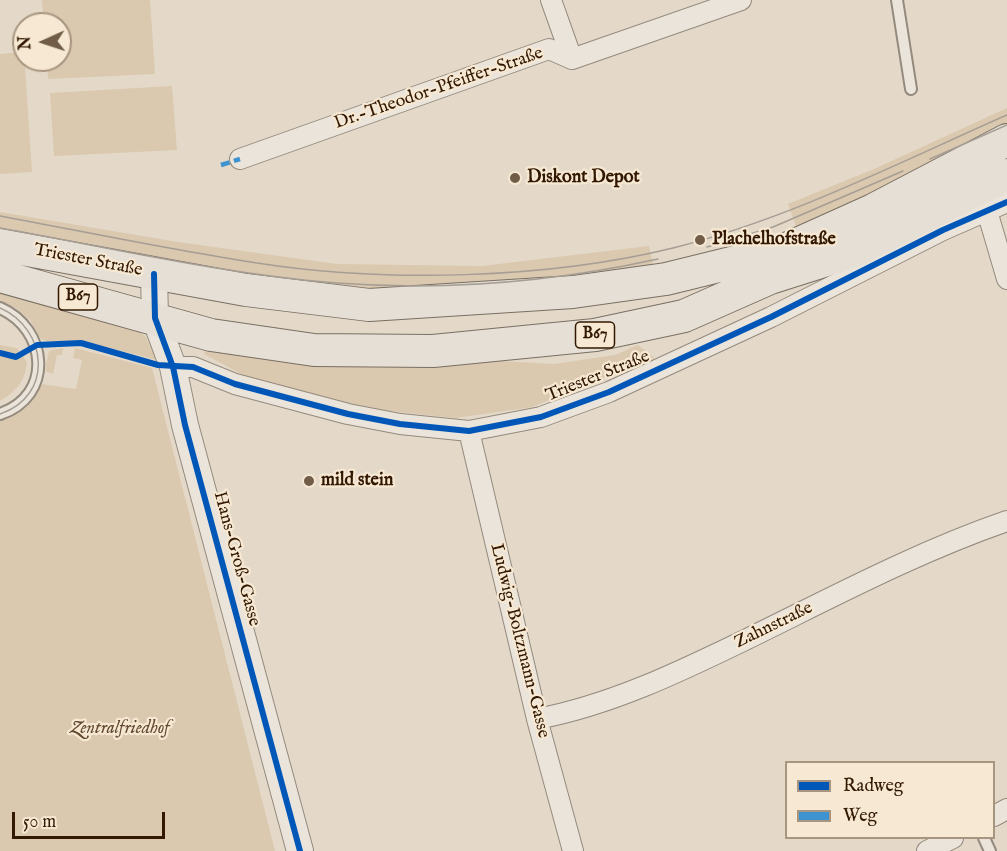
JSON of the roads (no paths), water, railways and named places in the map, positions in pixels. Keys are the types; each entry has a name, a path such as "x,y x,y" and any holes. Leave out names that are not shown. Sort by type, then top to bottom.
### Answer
{"main road":[{"name":"Triester Straße","path":"0,245 138,268 154,274 246,290 369,305 542,295 666,279 784,250 873,210 1007,140"},
{"name":"Triester Straße","path":"0,276 212,335 314,350 433,351 595,335 684,316 770,278 855,251 1007,174"}],"street":[{"path":"551,0 572,59"},
{"name":"Dr.-Theodor-Pfeiffer-Straße","path":"240,159 549,48 572,59 741,0"},
{"name":"Triester Straße","path":"173,367 193,367 234,384 348,414 400,424 469,431 541,417 609,392 771,317 943,230 1007,202"},
{"path":"987,212 1007,279"},
{"name":"Hans-Groß-Gasse","path":"154,274 155,318 173,367 185,425 300,851"},
{"name":"Ludwig-Boltzmann-Gasse","path":"469,431 537,719 573,851"},
{"name":"Zahnstraße","path":"537,719 613,698 685,670 875,576 1007,521"},
{"path":"927,851 949,839"}],"lane":[{"path":"897,0 911,89"},
{"path":"0,308 23,322 32,334 39,362 34,382 27,395 16,406 0,414"}],"tram line":[{"path":"0,216 193,252 306,269 412,275 520,272 624,258 716,236 843,189 1007,115"},
{"path":"930,159 1007,125"},
{"path":"707,247 773,227 903,171"},
{"path":"0,228 168,260 252,273 294,279 377,285 498,283 579,274 658,259"},
{"path":"0,308 16,318 28,331 35,346 38,362 36,378 30,393 17,405 0,414"}],"place":[{"name":"Diskont Depot","path":"515,178"},
{"name":"Plachelhofstraße","path":"700,240"},
{"name":"mild stein","path":"309,481"}],"park label":[{"name":"Zentralfriedhof","path":"120,729"}]}
